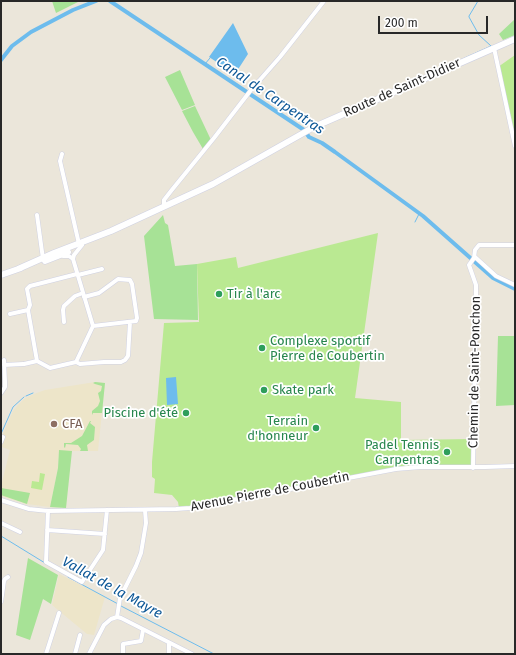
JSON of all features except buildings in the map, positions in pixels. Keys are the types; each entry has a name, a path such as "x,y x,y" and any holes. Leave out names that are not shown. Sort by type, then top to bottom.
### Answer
{"main road":[{"name":"Route de Saint-Didier","path":"79,244 164,207 227,177 304,132 366,103 515,39"},
{"path":"1,275 79,244"},
{"path":"43,259 72,255 79,244"}],"street":[{"path":"164,207 164,200 170,191 251,90 280,58 324,1"},
{"path":"494,48 515,146"},
{"path":"62,154 60,161 79,244"},
{"path":"36,215 43,259"},
{"name":"Chemin de Saint-Ponchon","path":"473,468 476,285 469,265 474,258 475,250 479,245 515,245"},
{"path":"61,250 72,255 92,326 76,362"},
{"path":"474,258 496,276 515,285"},
{"path":"38,361 28,310 30,305 27,292 30,286 102,269"},
{"path":"64,322 64,306 75,296 99,293 118,279 130,280 132,284 137,318 136,321 92,326"},
{"path":"10,314 28,310"},
{"path":"4,365 23,364 38,361 50,368 76,362 80,364 121,362 128,356 130,322"},
{"path":"1,393 3,387 4,360"},
{"path":"1,442 3,436"},
{"name":"Avenue Pierre de Coubertin","path":"1,500 29,509 48,511 190,508 396,469 420,467 473,468 515,466"},
{"path":"48,511 46,562 82,582 103,550 107,510"},
{"path":"117,617 120,598 141,553 146,528 145,510"},
{"path":"1,523 20,532"},
{"path":"47,530 105,534"},
{"path":"1,602 4,581 8,578"},
{"path":"46,654 59,614"},
{"path":"89,654 104,625 111,619 117,617 192,654"},
{"path":"123,654 123,644 141,641 143,630"},
{"path":"75,654 80,635"},
{"path":"169,643 169,654"}],"shaded area":[{"name":"CFA","path":"95,382 105,383 98,451 59,451 58,468 50,507 27,504 1,496 1,486 10,450 2,447 4,437 2,436 13,411 24,399 45,390"},
{"path":"59,574 105,597 94,635 87,634 52,605"}],"green space":[{"path":"52,1 80,1 56,13"},
{"path":"515,19 515,35 503,40 499,34"},
{"path":"515,55 515,139 498,67"},
{"path":"180,70 195,105 182,110 165,77"},
{"path":"195,106 211,140 203,149 182,111"},
{"path":"163,215 165,223 168,225 175,266 197,264 198,320 154,319 144,236"},
{"name":"Complexe sportif Pierre de Coubertin","path":"378,233 355,398 401,402 401,440 472,439 472,465 393,468 179,508 178,502 172,495 154,493 155,479 152,477 152,462 164,323 199,322 197,264 236,257 238,268"},
{"path":"498,336 515,336 515,405 496,406"},
{"path":"93,383 105,383 102,413 93,413 92,415 92,411 98,406 100,401 98,393 101,391 102,386"},
{"path":"90,421 90,423 95,427 94,440 87,445 88,451 80,451 81,449 78,445 66,444 65,448 64,443 71,443 82,436"},
{"path":"59,450 72,451 66,508 50,507 58,468"},
{"path":"40,473 45,474 42,490 31,488 32,481 39,482"},
{"path":"1,488 30,493 27,504 1,495"},
{"path":"28,558 58,575 51,604 43,599 30,640 16,635"}],"water":[{"path":"233,23 248,54 235,74 209,57"},
{"path":"176,377 178,404 167,405 166,378"}],"waterway":[{"name":"Canal de Carpentras","path":"1,60 12,46 31,32 73,10 96,1"},
{"name":"Canal de Carpentras","path":"110,1 304,130 309,137 322,143 335,152 423,216 493,278 515,289"},
{"path":"458,61 491,46 479,35 469,17 478,1"},
{"path":"205,64 210,58"},
{"path":"415,222 419,214"},
{"path":"26,396 33,393"},
{"path":"1,434 13,407 24,397"},
{"name":"Vallat de la Mayre","path":"1,536 45,563"},
{"name":"Vallat de la Mayre","path":"68,577 118,604"},
{"name":"Vallat de la Mayre","path":"121,606 214,654"}],"place":[{"name":"Tir à l'arc","path":"219,294"},
{"name":"Complexe sportif Pierre de Coubertin","path":"262,348"},
{"name":"Skate park","path":"264,390"},
{"name":"Piscine d'été","path":"186,413"},
{"name":"CFA","path":"54,424"},
{"name":"Terrain d'honneur","path":"316,428"},
{"name":"Padel Tennis Carpentras","path":"447,452"}]}
